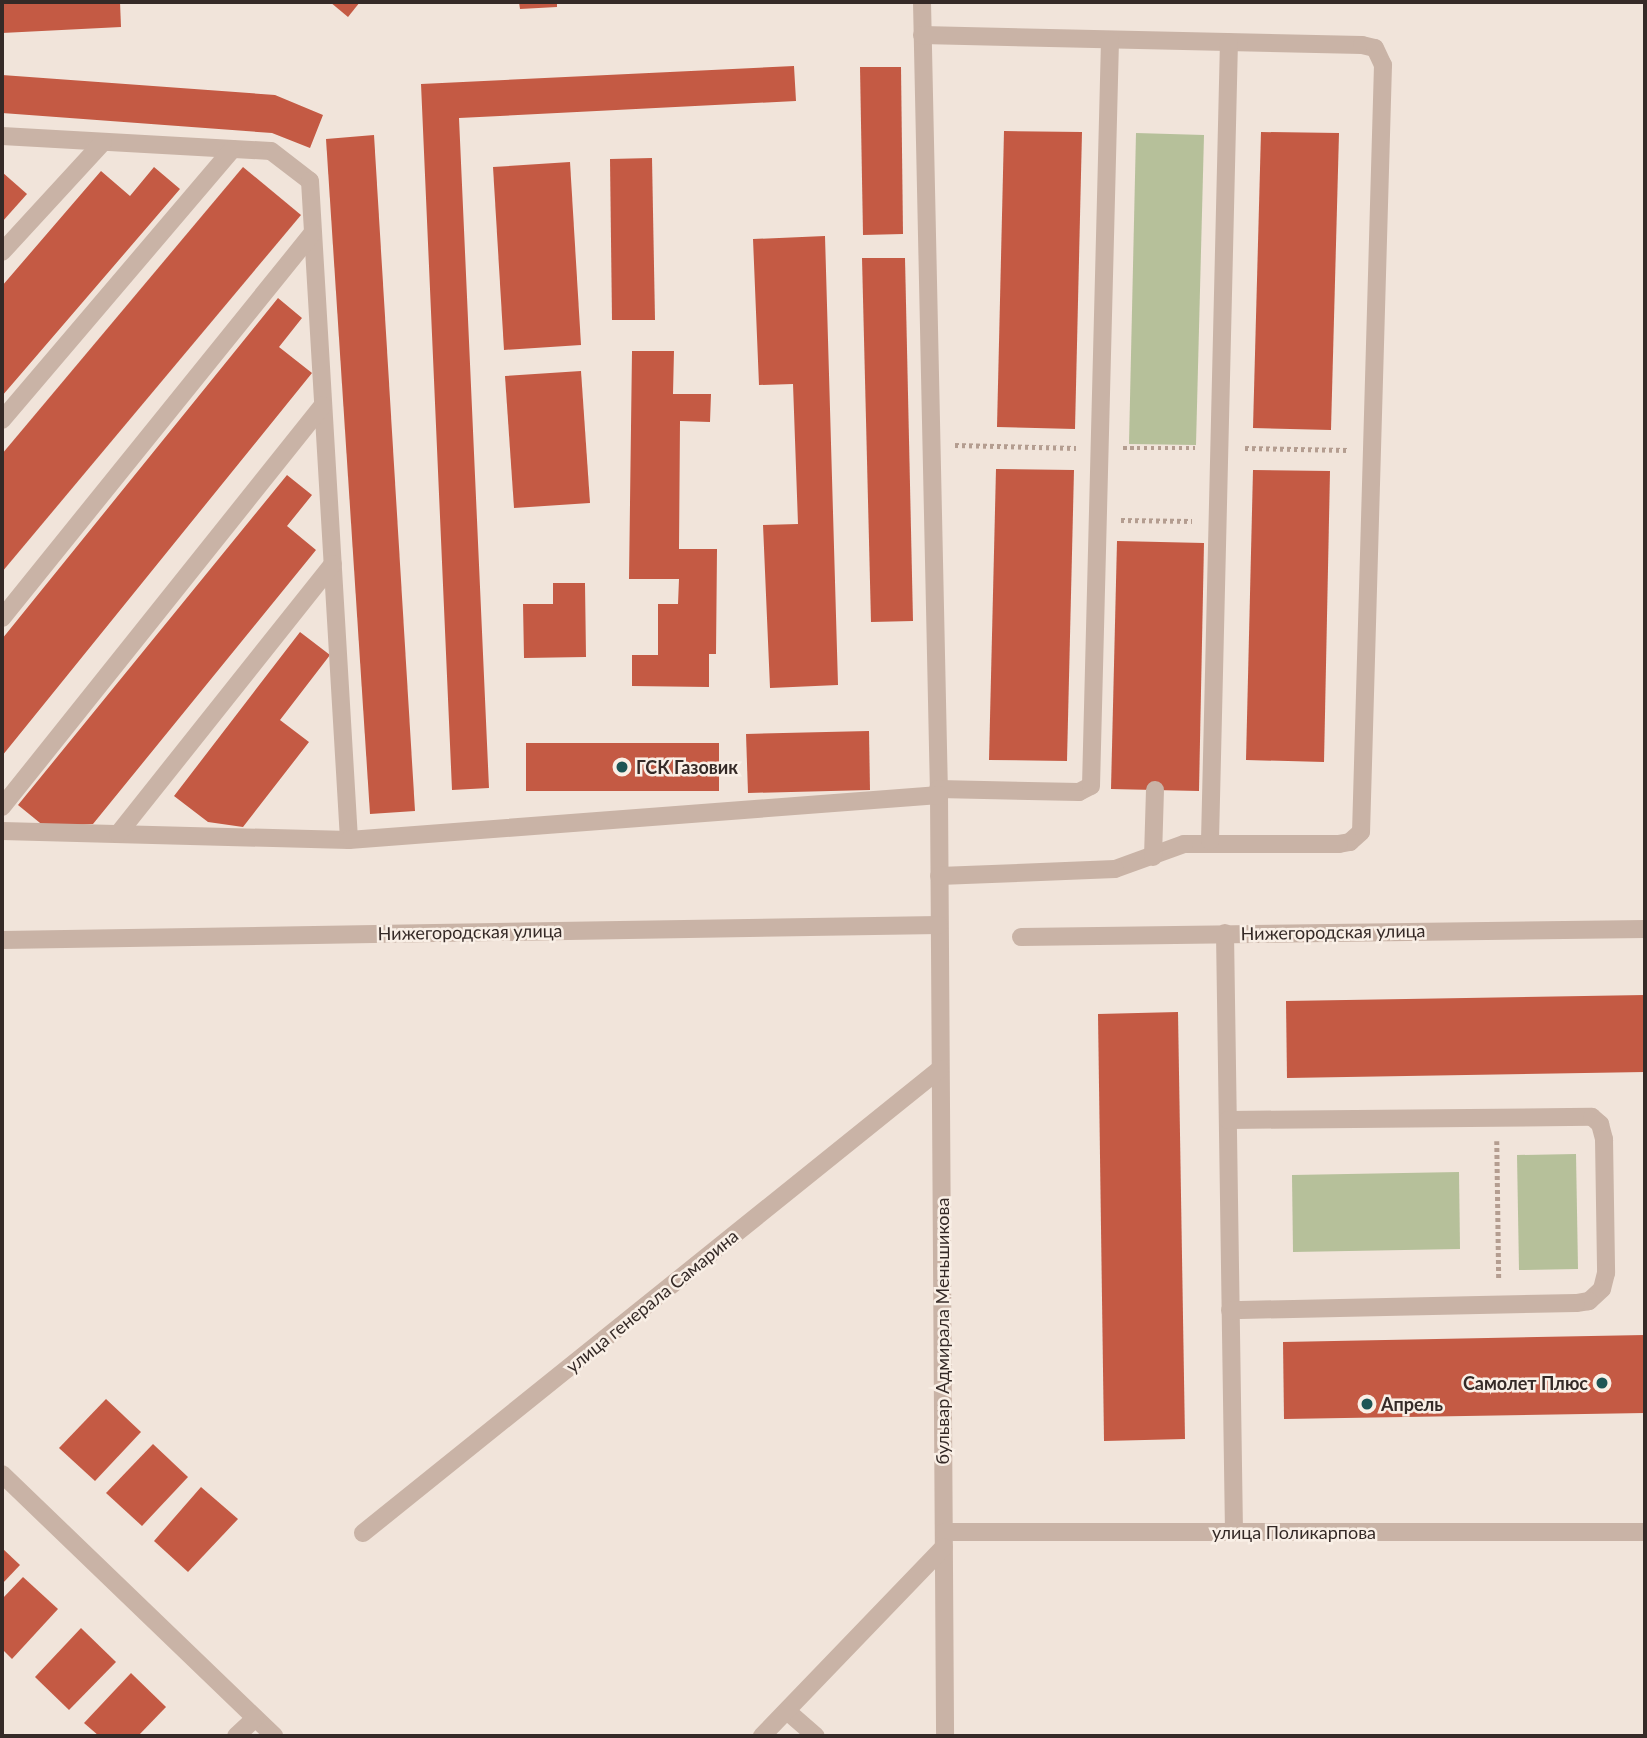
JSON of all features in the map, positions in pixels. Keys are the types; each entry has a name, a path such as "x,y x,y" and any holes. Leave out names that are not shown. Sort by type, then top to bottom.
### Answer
{"street":[{"name":"бульвар Адмирала Меньшикова","path":"922,2 939,792 946,1736"},
{"path":"922,36 1362,45 1381,55 1374,451 1361,832 1339,844 1210,841 1184,844 1115,869 939,876"},
{"path":"2,831 349,840 939,792 1079,792 1091,786 1110,40"},
{"path":"1210,841 1229,42"},
{"path":"2,136 271,151 310,181 349,840"},
{"path":"2,252 103,142"},
{"path":"2,420 233,149"},
{"path":"2,618 313,233"},
{"path":"2,807 323,405"},
{"path":"118,834 332,564"},
{"path":"1153,857 1155,790"},
{"name":"Нижегородская улица","path":"2,940 939,925"},
{"name":"Нижегородская улица","path":"1021,937 1645,929"},
{"path":"1225,933 1234,1532"},
{"name":"улица генерала Самарина","path":"363,1533 940,1069"},
{"path":"1228,1121 1578,1114 1600,1124 1606,1246 1602,1289 1589,1301 1230,1310"},
{"path":"2,1474 274,1736"},
{"name":"улица Поликарпова","path":"944,1540 1234,1532 1645,1532"},
{"path":"762,1736 944,1540"},
{"path":"787,1711 816,1736"},
{"path":"236,1736 255,1718"}],"path":[{"path":"931,445 1374,451"},
{"path":"1098,519 1218,522"},
{"path":"1497,1115 1499,1305"}],"green space":[{"path":"1136,133 1204,135 1196,445 1129,444"},
{"path":"1576,1154 1578,1269 1519,1270 1517,1155"},
{"path":"1459,1172 1460,1249 1293,1252 1292,1175"}],"building":[{"path":"2,2 120,2 121,27 2,33"},
{"path":"330,2 360,2 348,17"},
{"path":"519,2 557,2 557,7 520,9"},
{"path":"794,66 796,101 459,118 489,788 452,790 421,84"},
{"path":"860,67 901,67 903,234 863,235"},
{"path":"2,75 275,95 323,115 310,148 272,133 2,113"},
{"path":"1004,131 1082,132 1075,429 997,427"},
{"path":"1261,132 1339,133 1331,430 1253,428"},
{"path":"374,135 415,811 370,814 326,139"},
{"path":"652,158 655,320 612,320 610,159"},
{"path":"570,162 581,345 504,350 493,167"},
{"path":"154,167 180,189 2,396 2,286 101,171 130,196"},
{"path":"243,167 301,215 2,572 2,454"},
{"path":"2,172 27,194 2,222"},
{"path":"825,236 838,685 770,688 763,525 798,524 793,384 759,385 753,239"},
{"path":"862,258 905,258 913,621 871,622"},
{"path":"278,298 302,318 279,347 312,373 2,756 2,639"},
{"path":"632,351 674,351 673,394 711,394 710,422 680,421 679,549 717,549 716,654 709,654 709,687 632,686 632,655 658,655 658,604 678,604 679,579 629,579"},
{"path":"581,371 590,503 514,508 505,376"},
{"path":"996,469 1074,470 1067,761 989,760"},
{"path":"1253,470 1330,471 1324,762 1246,760"},
{"path":"287,475 312,495 287,526 316,550 93,824 45,827 18,805"},
{"path":"1117,541 1204,543 1199,791 1111,789"},
{"path":"553,583 585,583 586,657 524,658 523,604 553,604"},
{"path":"300,632 330,655 280,720 309,742 243,827 208,822 174,796"},
{"path":"869,731 870,790 748,793 746,734"},
{"name":"ГСК Газовик","path":"526,743 719,743 719,791 526,791"},
{"path":"1645,995 1645,1072 1287,1078 1286,1001"},
{"path":"1178,1012 1185,1439 1104,1441 1098,1014"},
{"path":"1645,1335 1645,1413 1284,1419 1283,1342"},
{"path":"106,1399 141,1432 95,1481 59,1448"},
{"path":"153,1444 188,1477 142,1526 106,1493"},
{"path":"201,1487 238,1519 188,1572 154,1541"},
{"path":"2,1548 20,1565 2,1584"},
{"path":"23,1577 58,1609 12,1659 2,1649 2,1599"},
{"path":"81,1628 116,1662 69,1710 35,1677"},
{"path":"131,1673 166,1707 138,1736 99,1736 84,1723"}],"place":[{"name":"ГСК Газовик","path":"622,767"},
{"name":"Самолет Плюс","path":"1602,1383"},
{"name":"Апрель","path":"1367,1404"}]}
